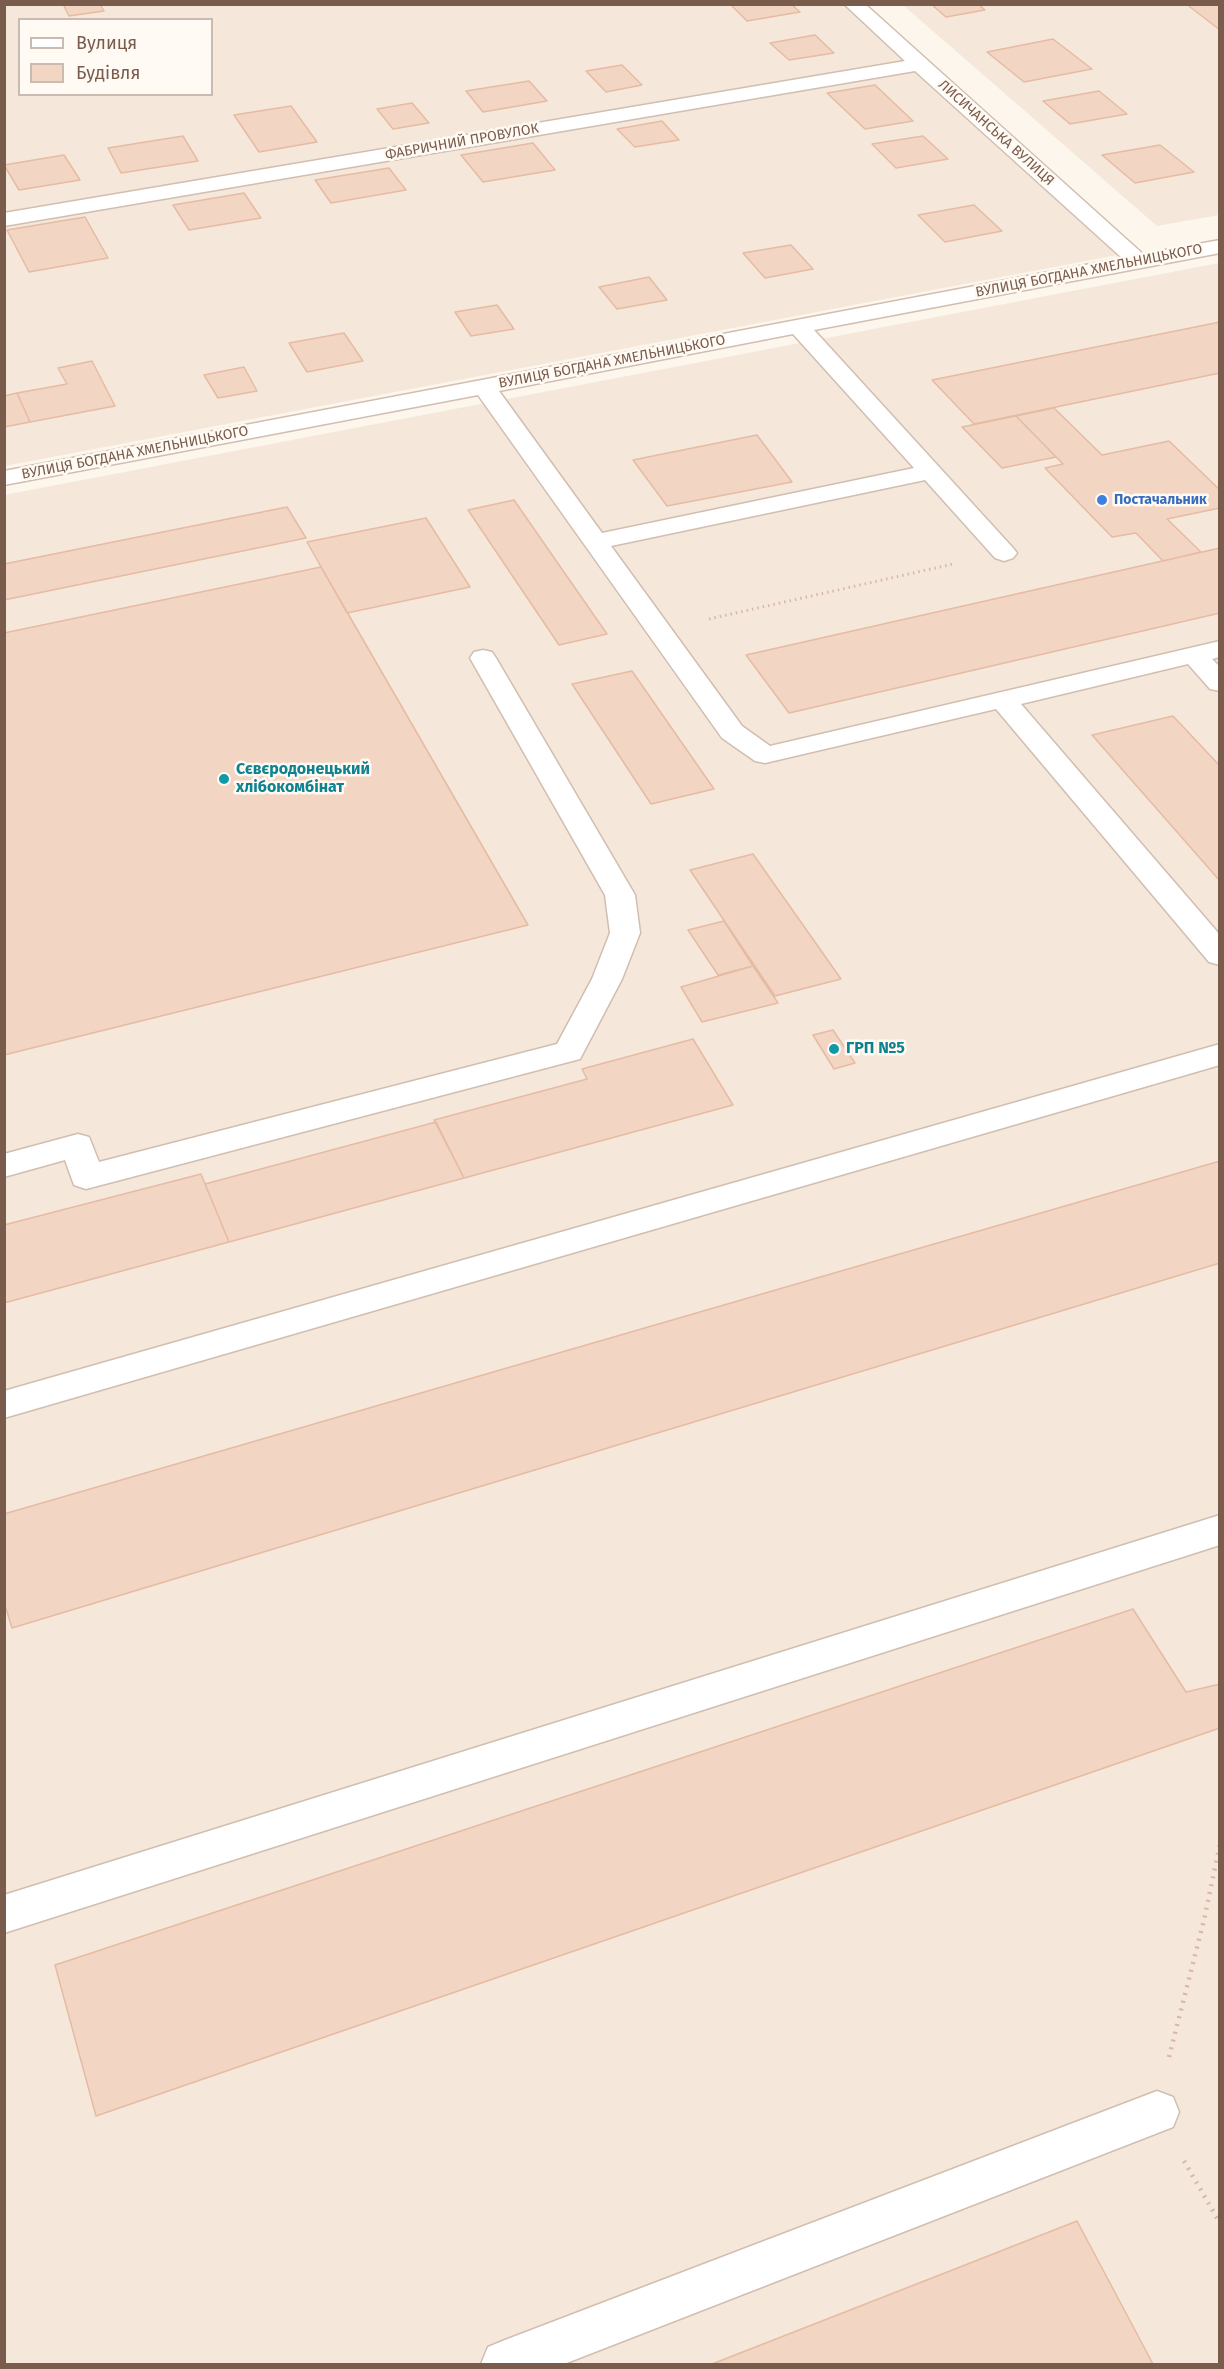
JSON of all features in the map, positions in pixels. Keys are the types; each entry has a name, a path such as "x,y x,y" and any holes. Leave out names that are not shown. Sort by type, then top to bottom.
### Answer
{"street":[{"name":"ЛИСИЧАНСЬКА ВУЛИЦЯ","path":"854,4 1138,261"},
{"name":"ФАБРИЧНИЙ ПРОВУЛОК","path":"4,220 920,64"},
{"name":"ВУЛИЦЯ БОГДАНА ХМЕЛЬНИЦЬКОГО","path":"4,478 1220,246"},
{"path":"798,326 1004,553"},
{"path":"484,387 732,732 765,755 1220,649"},
{"path":"596,542 930,472"},
{"path":"1194,655 1220,683"},
{"path":"4,1166 78,1145 86,1177 569,1052 607,979 624,933 621,895 483,657"},
{"path":"1002,699 1220,955"},
{"path":"4,1405 1220,1054"},
{"path":"4,1914 1220,1530"},
{"path":"505,2364 1157,2112"}],"path":[{"path":"658,630 1004,553"},
{"path":"1220,1844 1204,1920 1182,1997 1157,2112 1220,2223"}],"shaded area":[{"path":"5,5 844,5 1123,254 5,466"},
{"path":"903,5 1186,5 1219,30 1219,215 1157,226"},
{"path":"1219,263 1219,2364 5,2364 4,495"}],"building":[{"path":"63,4 100,4 104,11 69,16"},
{"path":"730,4 791,4 800,12 747,21"},
{"path":"931,4 978,4 985,10 946,17"},
{"path":"1186,4 1220,4 1220,30"},
{"path":"815,35 834,53 789,60 770,43"},
{"path":"1053,39 1092,69 1024,82 987,52"},
{"path":"622,65 642,85 606,92 586,71"},
{"path":"529,81 547,101 483,112 466,91"},
{"path":"875,85 913,121 865,129 827,93"},
{"path":"1099,91 1127,114 1070,124 1043,101"},
{"path":"412,103 429,123 393,129 377,109"},
{"path":"291,106 317,142 259,152 234,115"},
{"path":"662,121 679,140 635,147 617,129"},
{"path":"183,136 198,161 121,173 108,148"},
{"path":"923,136 948,159 896,168 872,144"},
{"path":"533,143 555,170 483,182 461,155"},
{"path":"1160,145 1194,172 1135,183 1102,155"},
{"path":"64,155 80,180 19,190 4,165"},
{"path":"389,168 406,190 331,203 315,180"},
{"path":"244,193 261,218 189,230 173,205"},
{"path":"974,205 1002,231 945,242 918,215"},
{"path":"85,217 108,258 29,272 7,230"},
{"path":"791,245 813,269 765,278 743,253"},
{"path":"649,277 667,300 617,309 599,287"},
{"path":"497,305 514,329 471,336 455,312"},
{"path":"1220,322 1220,373 974,424 932,380"},
{"path":"344,333 363,361 307,372 289,343"},
{"path":"92,361 115,406 30,422 17,393 67,384 58,368"},
{"path":"244,367 257,391 218,398 204,375"},
{"path":"17,393 30,422 4,427 4,396"},
{"path":"1054,408 1102,455 1169,441 1220,490 1220,508 1167,519 1201,552 1163,561 1136,533 1112,537 1045,468 1063,464 1016,416"},
{"path":"1016,416 1056,457 1002,468 962,427"},
{"path":"757,435 792,482 667,506 633,460"},
{"path":"514,500 607,634 559,645 468,510"},
{"path":"287,507 306,538 4,600 4,564"},
{"path":"426,518 470,587 347,613 307,542"},
{"path":"1220,548 1220,613 789,713 746,655"},
{"name":"Сєвєродонецький хлібокомбінат","path":"321,567 528,925 4,1055 4,633"},
{"path":"632,671 714,789 651,804 572,684"},
{"path":"1173,716 1220,766 1220,881 1092,735"},
{"path":"753,854 841,979 775,996 690,870"},
{"path":"724,921 753,966 718,975 688,930"},
{"path":"753,966 778,1003 702,1022 681,987"},
{"name":"ГРП №5","path":"833,1030 855,1063 834,1069 813,1035"},
{"path":"693,1039 733,1105 464,1178 434,1120 587,1079 582,1069"},
{"path":"436,1122 464,1178 229,1242 205,1184"},
{"path":"1220,1161 1220,1263 12,1628 4,1602 4,1514"},
{"path":"201,1174 229,1242 4,1303 4,1225"},
{"path":"1133,1609 1186,1692 1220,1684 1220,1728 96,2116 55,1965"},
{"path":"1077,2221 1153,2364 712,2364 960,2267"}],"place":[{"name":"Постачальник","path":"1102,500"},
{"name":"Сєвєродонецький хлібокомбінат","path":"224,779"},
{"name":"ГРП №5","path":"834,1049"}]}
